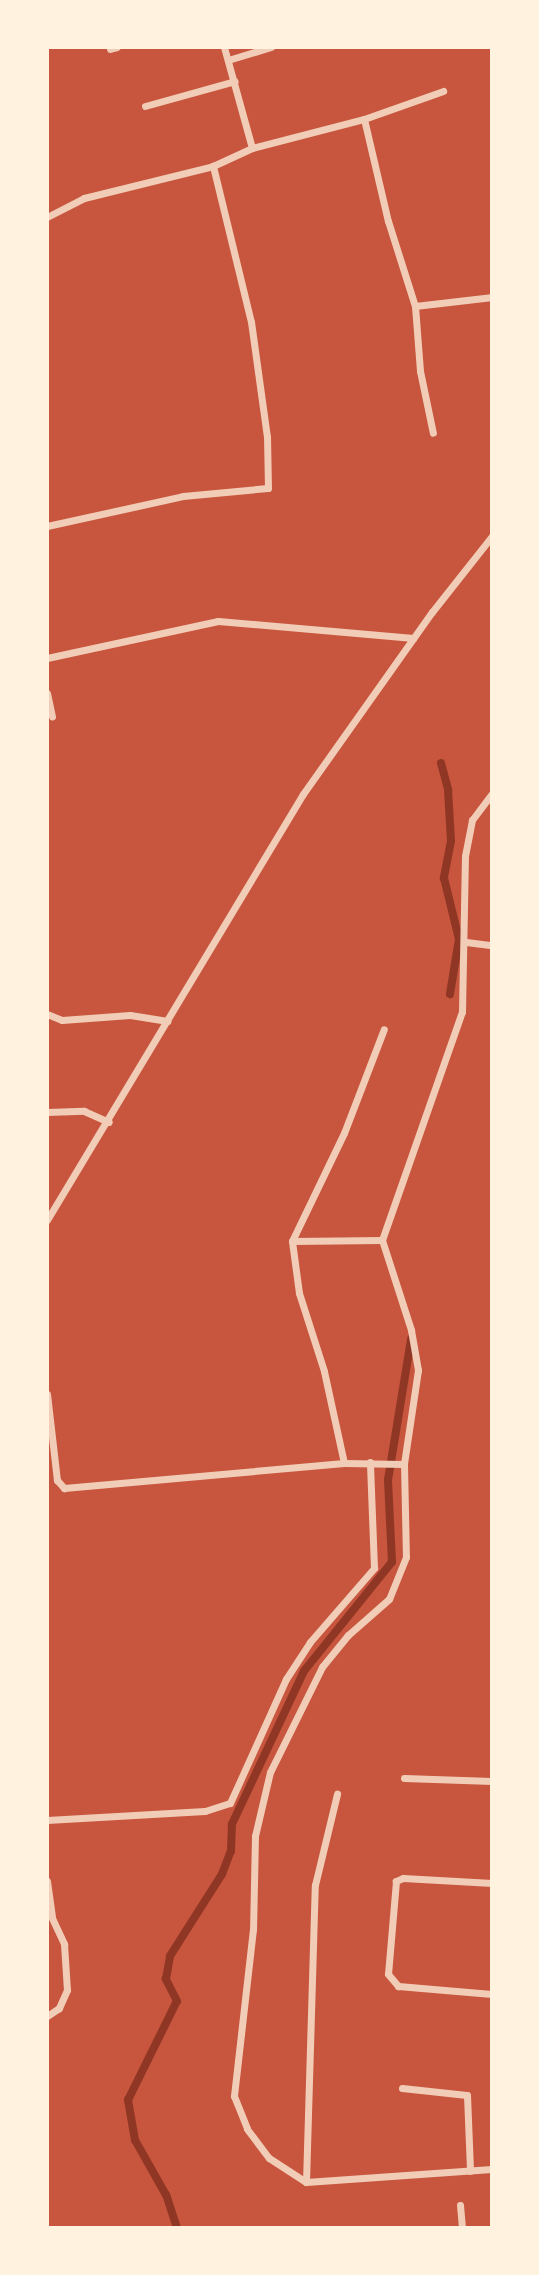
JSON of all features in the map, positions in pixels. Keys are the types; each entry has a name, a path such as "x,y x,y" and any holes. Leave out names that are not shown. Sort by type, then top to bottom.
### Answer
{"street":[{"path":"224,47 252,148"},
{"path":"228,60 271,47"},
{"path":"145,106 235,80"},
{"path":"47,217 84,198 213,166 252,148 364,119 443,91"},
{"path":"364,119 388,221 415,306 420,371 433,433"},
{"path":"47,526 183,496 268,488 267,437 251,322 213,166"},
{"path":"415,306 492,297"},
{"path":"47,1220 109,1122 263,855 413,638 492,536"},
{"path":"47,658 218,621 413,638"},
{"path":"47,693 52,716"},
{"path":"492,793 472,820 465,856 466,942 462,1012 382,1241 411,1330 418,1370 404,1464 407,1528 402,1575 389,1599 348,1635 322,1667 270,1772 255,1836 253,1929 234,2096 247,2129 269,2158 306,2182 492,2169"},
{"path":"466,942 492,945"},
{"path":"47,1014 62,1020 130,1014 168,1021"},
{"path":"344,1462 324,1371 299,1293 292,1241 344,1133 384,1029"},
{"path":"47,1112 84,1111 109,1122"},
{"path":"292,1241 382,1241"},
{"path":"47,1394 57,1480 64,1488 344,1462 404,1464"},
{"path":"47,1820 205,1811 230,1803 286,1679 317,1633 374,1568 374,1462"},
{"path":"404,1778 492,1781"},
{"path":"306,2182 311,2127 314,1885 337,1794"},
{"path":"492,1883 403,1878 396,1881 388,1974 398,1986 492,1994"},
{"path":"47,1881 52,1918 64,1944 67,1990 59,2008 47,2016"},
{"path":"402,2088 467,2095 470,2171"},
{"path":"460,2205 462,2228"}],"waterway":[{"path":"441,763 448,790 451,841 444,878 459,939 450,994"},
{"path":"177,2228 166,2195 135,2140 128,2100 177,2001 166,1979 170,1956 222,1874 231,1851 232,1824 304,1671 392,1562 388,1480 411,1339"}]}
